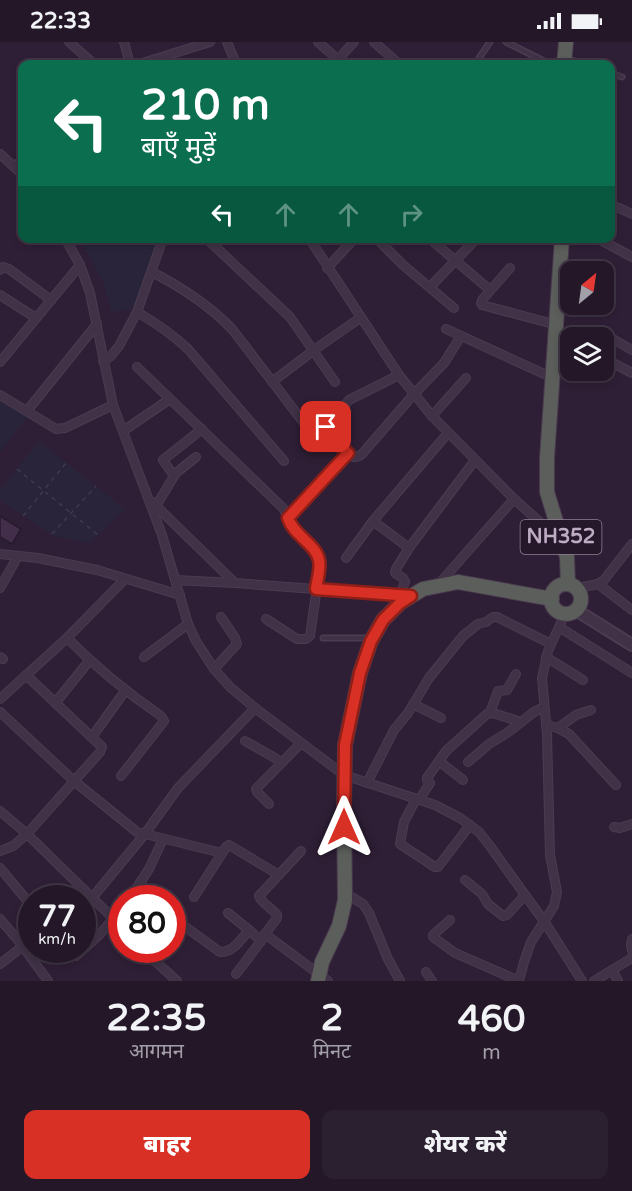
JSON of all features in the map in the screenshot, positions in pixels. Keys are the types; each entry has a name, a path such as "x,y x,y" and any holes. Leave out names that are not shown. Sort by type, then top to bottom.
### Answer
{"highway":[{"path":"566,42 571,60"},
{"path":"572,60 573,42"},
{"name":"NH352","path":"562,243 547,492 567,557 573,586 581,595 580,604 571,612"},
{"path":"322,979 322,962 339,926 345,900 345,745 360,673 373,638 383,620 406,595 458,582 552,599 556,610 571,612"},
{"name":"NH352","path":"552,599 557,587 573,586"}],"street":[{"path":"69,42 89,60"},
{"path":"124,42 129,60"},
{"path":"165,60 210,42"},
{"path":"318,42 336,60"},
{"path":"341,60 354,42"},
{"path":"374,42 394,60"},
{"path":"228,43 234,60"},
{"path":"0,154 18,170"},
{"path":"615,206 632,214"},
{"path":"68,243 80,265 90,293 113,405 153,503 188,624 196,642 214,669 230,687 255,708 344,776 417,799 460,818 470,825 490,846 544,921 582,981"},
{"path":"103,361 111,356 119,346 137,312 161,243"},
{"path":"213,243 290,317 335,382"},
{"path":"312,243 399,375 432,416 514,499 563,543"},
{"path":"327,268 350,243"},
{"path":"381,243 454,308"},
{"path":"435,243 490,290"},
{"path":"430,287 472,243"},
{"path":"606,243 632,257"},
{"path":"0,362 80,265"},
{"path":"0,270 3,267 6,268 51,300"},
{"path":"510,268 481,302 484,306 560,332"},
{"path":"152,272 185,291 219,316 232,329 304,423"},
{"path":"0,295 36,318"},
{"path":"137,312 173,334 188,349 284,461"},
{"path":"272,382 360,318"},
{"path":"27,411 97,324"},
{"path":"446,329 553,378"},
{"path":"399,375 349,400 324,429 354,457 362,454 444,363 461,336"},
{"path":"614,340 632,350"},
{"path":"614,364 632,373"},
{"path":"137,367 283,508 294,530 318,557 320,566 311,633 306,639 297,639 266,619"},
{"path":"432,416 466,378"},
{"path":"0,395 53,427 60,428 113,405"},
{"path":"123,431 170,399"},
{"path":"174,476 163,460 202,429"},
{"path":"346,558 373,521 448,433"},
{"path":"288,518 348,453"},
{"path":"153,503 179,470 196,458"},
{"path":"175,580 406,595 405,582 395,571 409,548 475,460"},
{"path":"437,586 514,499"},
{"path":"153,503 235,583"},
{"path":"373,521 409,548"},
{"path":"573,586 598,584 604,580 632,544"},
{"path":"0,554 38,558 97,570 180,595"},
{"path":"0,588 18,556"},
{"path":"0,699 67,638 124,580"},
{"path":"598,584 632,610"},
{"path":"450,920 433,935 433,938 456,953 519,981 531,942 554,906 557,892 550,855 546,726 542,678 546,657 558,627 571,612 632,645"},
{"path":"214,669 237,644 221,617"},
{"path":"367,783 394,730 424,684 459,641 478,624 497,617 551,644"},
{"path":"144,657 188,624"},
{"path":"558,627 632,673"},
{"path":"67,638 125,691 165,721 121,776"},
{"path":"546,657 583,680"},
{"path":"56,702 90,661"},
{"path":"470,825 438,867 399,844 404,822 429,784 427,778 450,747 490,713 498,691 507,690 516,674"},
{"path":"0,851 13,846 27,834 102,750 92,736 26,675"},
{"path":"92,736 125,691"},
{"path":"413,704 441,718"},
{"path":"468,762 489,744 544,707"},
{"path":"96,893 178,789 255,708"},
{"path":"558,728 576,715 591,710"},
{"path":"0,712 74,781 131,828 144,835 222,853"},
{"path":"490,713 520,722"},
{"path":"546,726 564,730 616,785"},
{"path":"245,741 282,762"},
{"path":"269,804 256,789 301,743"},
{"path":"439,761 463,780"},
{"path":"0,812 27,834 79,885"},
{"path":"614,827 620,828 632,824"},
{"path":"139,885 163,839"},
{"path":"194,897 227,846 279,875"},
{"path":"236,974 277,918 274,911 260,900 259,896 301,851"},
{"path":"0,868 18,889"},
{"path":"465,880 503,916 507,915 525,895"},
{"path":"345,893 363,904 369,913 400,981"},
{"path":"96,902 108,913"},
{"path":"228,913 249,930 322,979"},
{"path":"0,919 18,940"},
{"path":"96,938 108,925"},
{"path":"186,927 220,952 233,949 249,930"},
{"path":"632,939 632,951"},
{"path":"0,964 18,950"},
{"path":"594,981 632,957"},
{"path":"35,963 48,981"},
{"path":"157,963 177,981"},
{"path":"612,970 618,981"},
{"path":"426,972 432,981"}],"lane":[{"path":"478,60 490,42"},
{"path":"506,42 542,60"},
{"path":"615,75 622,77"},
{"path":"13,165 18,162"},
{"path":"323,638 373,638"}],"path":[{"path":"23,516 66,462"},
{"path":"17,469 98,535"},
{"path":"52,534 96,486"}],"shaded area":[{"path":"82,243 159,243 133,309 111,312 104,284"},
{"path":"0,399 28,416 0,452"},
{"path":"39,441 125,509 90,543 54,536 0,501 0,490"}],"building":[{"path":"0,516 21,529 12,544 0,537"}],"route":[{"path":"326,427 324,429 326,432 348,453 288,518 294,530 316,553 320,561 316,589 411,596 400,603 383,620 371,641 360,673 345,745 344,827"}]}
